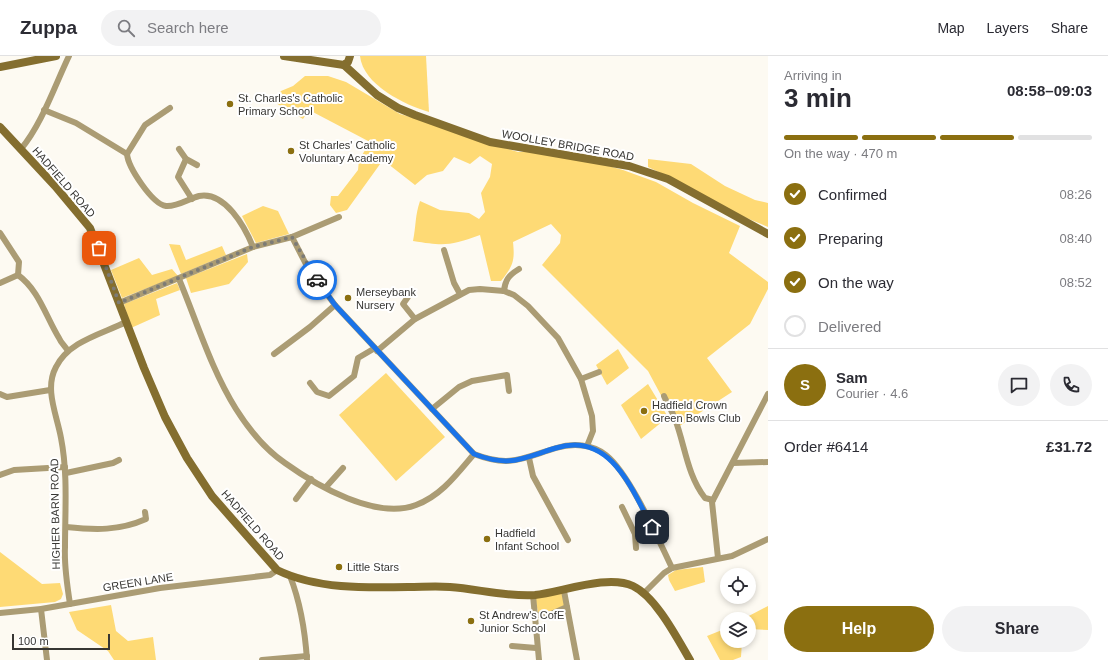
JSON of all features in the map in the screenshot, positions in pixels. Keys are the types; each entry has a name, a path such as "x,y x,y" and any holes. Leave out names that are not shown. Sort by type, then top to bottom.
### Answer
{"street":[{"path":"0,67 56,56"},
{"path":"21,149 27,142 44,110 68,56"},
{"path":"284,56 317,60 346,61"},
{"path":"317,60 328,56"},
{"name":"WOOLLEY BRIDGE ROAD","path":"335,56 346,61 377,95 398,108 490,142 629,166 668,179 768,234"},
{"path":"170,108 145,125 127,154 128,162 157,202 166,206 199,196 211,196 220,200 246,229 253,247"},
{"path":"44,110 76,123 127,154"},
{"name":"HADFIELD ROAD","path":"0,127 76,210 90,228 126,322 165,417 187,458 212,496 277,570 290,576 340,586 450,587 498,594 533,595 564,591 602,583 628,584 644,593 670,628 690,660"},
{"path":"179,149 186,159 197,165"},
{"path":"186,159 178,177 192,199"},
{"path":"119,303 253,247 292,237 338,217"},
{"path":"0,233 19,262 18,275"},
{"path":"292,237 309,270 335,305 474,454 492,460 506,461 529,458 567,445 588,446 604,454 617,466 636,496 672,568"},
{"path":"444,250 454,283 460,294"},
{"path":"504,291 505,282 511,274 518,269"},
{"path":"0,283 18,275"},
{"path":"18,275 27,282 37,297 60,340 68,351"},
{"path":"179,278 221,383 237,411 265,446 284,463 353,501 377,508 397,510 414,506 429,500 438,493 474,454"},
{"path":"310,383 317,392 330,396 354,376 358,358 376,349 415,318 469,290 480,289 504,291 514,295 528,306 558,338 581,379 592,416 593,431 588,446"},
{"path":"408,297 403,304 415,318"},
{"path":"274,354 310,327 335,305"},
{"name":"HIGHER BARN ROAD","path":"70,604 65,547 65,470 60,430 50,390 52,377 56,366 68,351 78,344 126,322"},
{"path":"581,379 599,372"},
{"path":"432,409 459,387 472,381 507,375 509,390"},
{"path":"0,394 7,397 50,390"},
{"path":"718,558 712,501 768,394"},
{"path":"664,396 675,418 687,460 700,492 705,498 712,501"},
{"path":"529,458 532,476 568,540"},
{"path":"0,475 14,470 65,470 113,463 119,460"},
{"path":"733,463 768,462"},
{"path":"326,487 343,468"},
{"path":"296,499 311,479"},
{"path":"622,507 635,534 636,548"},
{"path":"66,527 96,530 115,529 132,525 146,519 145,512"},
{"path":"635,534 652,527"},
{"path":"644,593 664,573 672,568 732,556 768,540"},
{"name":"GREEN LANE","path":"0,613 41,609 160,588 270,575 277,570"},
{"path":"262,660 307,658 305,630 299,599 290,576"},
{"path":"564,591 577,660"},
{"path":"533,595 536,615 536,648 539,660"},
{"path":"536,615 551,614 567,607"},
{"path":"41,609 47,660"},
{"path":"512,646 536,648"}],"shaded area":[{"path":"360,56 426,56 429,112 397,99 377,85 363,66"},
{"path":"305,76 328,76 346,82 400,114 451,129 485,142 518,152 555,151 623,170 656,182 693,203 740,226 729,253 768,282 768,289 750,324 707,358 732,392 678,427 648,371 542,265 560,243 561,235 551,224 513,242 514,254 511,267 501,281 491,281 480,235 447,244 432,244 413,241 417,211 420,201 440,210 469,213 479,219 485,212 481,193 490,177 492,164 480,156 470,164 454,157 443,171 427,175 415,185 383,160 347,210 336,213 330,205 331,196 338,196 358,170 359,160 370,142 309,110 303,119 274,102 281,91 293,86"},
{"path":"648,159 691,164 725,186 755,200 768,203 768,227 725,209 669,177 648,167"},
{"path":"263,206 278,211 289,234 256,243 242,216"},
{"path":"169,244 180,245 186,260 222,246 226,255 181,274"},
{"path":"247,254 248,262 229,284 191,293 186,278"},
{"path":"139,258 152,275 172,269 178,276 122,298 111,270"},
{"path":"177,283 180,290 156,299 160,315 131,328 124,304"},
{"path":"618,349 629,368 607,385 596,365"},
{"path":"386,373 445,437 396,481 339,415"},
{"name":"Hadfield Crown Green Bowls Club","path":"648,384 668,417 641,439 621,405"},
{"path":"0,552 42,584 60,583 63,594 61,599 55,602 0,607"},
{"path":"703,567 705,582 675,591 668,575 676,570"},
{"path":"562,593 565,605 552,611 538,613 535,596"},
{"path":"111,605 116,631 128,641 153,637 156,660 114,660 108,651 77,630 69,612"},
{"path":"768,606 768,630 756,629 756,612"},
{"path":"720,631 720,648 742,648 741,657 733,660 720,660 707,636"}],"way so far":[{"path":"99,248 119,303 253,247 292,237 309,270 317,280"}],"place":[{"name":"St. Charles's Catholic Primary School","path":"230,104"},
{"name":"St Charles' Catholic Voluntary Academy","path":"291,151"},
{"name":"Merseybank Nursery","path":"348,298"},
{"name":"Hadfield Crown Green Bowls Club","path":"644,411"},
{"name":"Hadfield Infant School","path":"487,539"},
{"name":"Little Stars","path":"339,567"},
{"name":"St Andrew's CofE Junior School","path":"471,621"}],"route":[{"path":"317,280 335,305 408,386 432,409 462,443 474,454 492,460 518,461 567,445 588,446 604,454 617,466 636,496 652,527"}]}
